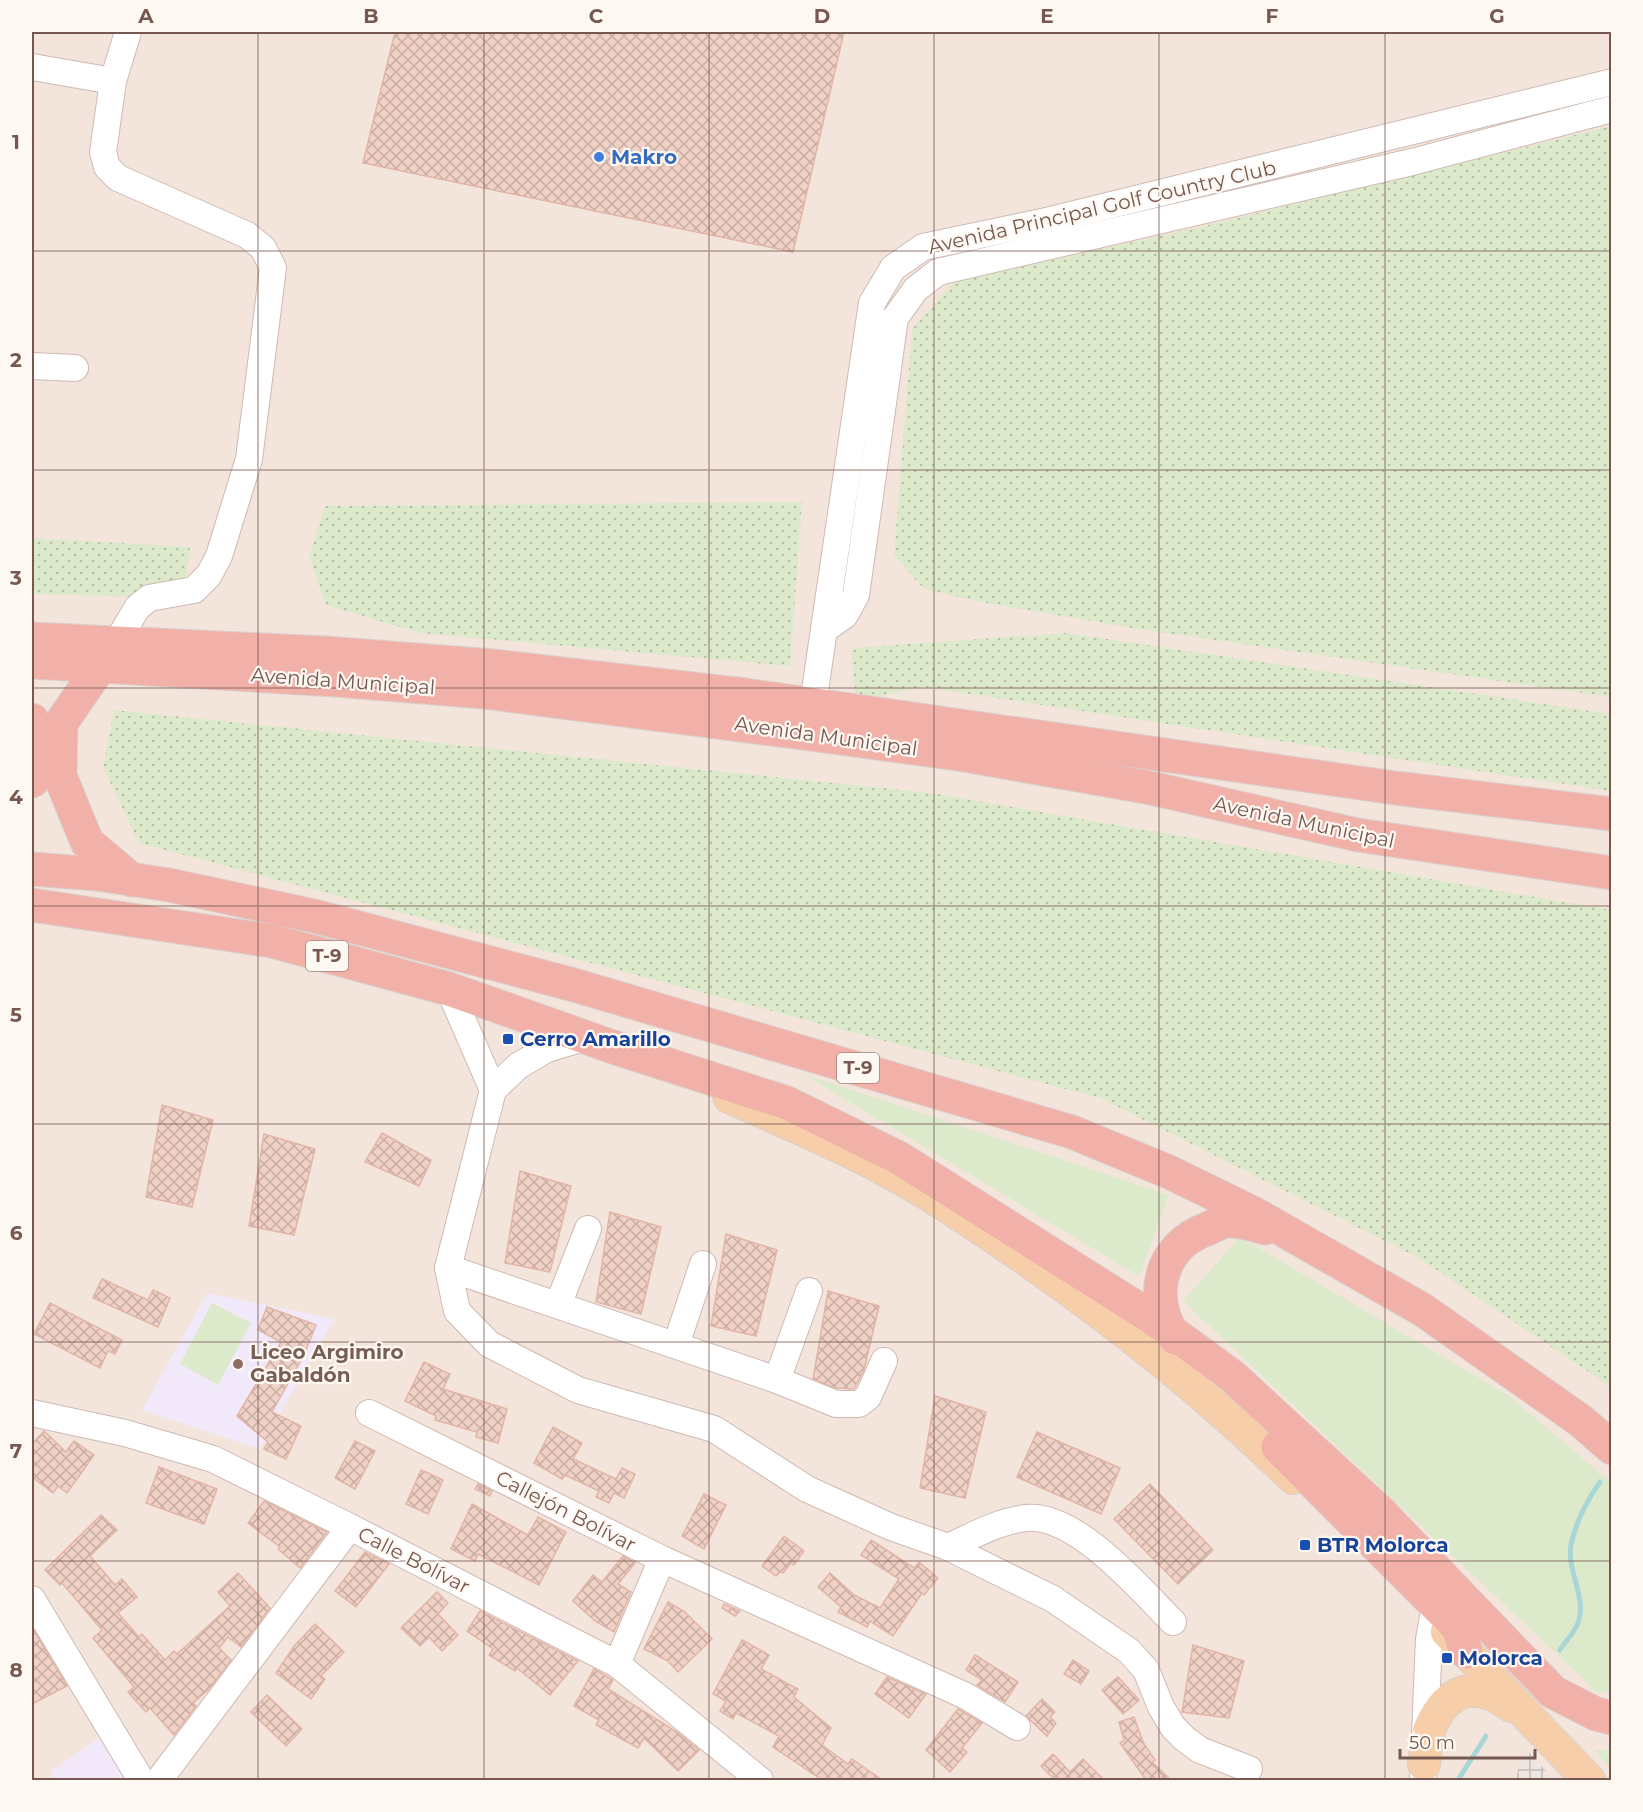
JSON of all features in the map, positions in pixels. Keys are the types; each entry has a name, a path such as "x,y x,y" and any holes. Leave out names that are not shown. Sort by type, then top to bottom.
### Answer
{"highway":[{"name":"Avenida Municipal","path":"32,639 109,654 484,692 958,754 1146,788 1359,835 1611,873"},
{"name":"Avenida Municipal","path":"32,662 109,654 314,652 493,666 813,704 1395,788 1611,814"},
{"path":"109,654 61,723 60,776 87,842 132,880"},
{"path":"32,720 36,775 32,781"},
{"name":"T-9","path":"32,869 132,880 205,892 314,916 517,969 1072,1132 1180,1178 1255,1214 1423,1310 1581,1421 1611,1448"},
{"name":"T-9","path":"32,905 272,941 449,989 599,1042"},
{"path":"599,1042 787,1103 899,1158 1170,1331 1232,1376 1381,1513 1553,1692 1596,1714 1611,1718"},
{"path":"1304,1242 1262,1227 1228,1221 1200,1231 1175,1250 1165,1267 1162,1276 1162,1312 1170,1331 1198,1368 1458,1627 1466,1652"}],"main road":[{"name":"T-9","path":"599,1042 812,1134 948,1206 1088,1306 1226,1414 1433,1617 1589,1780"},
{"path":"1423,1773 1430,1729 1451,1698 1464,1690 1486,1692 1500,1698 1535,1724"}],"street":[{"path":"109,654 137,608 149,598 194,590 209,575 219,556 249,459 273,268 264,248 247,236 118,178 107,167 103,152 112,81 128,32"},
{"path":"32,67 112,81"},
{"name":"Avenida Principal Golf Country Club","path":"824,630 872,303 894,268 901,262 924,247 1065,216 1611,82"},
{"name":"Avenida Principal Golf Country Club","path":"824,630 845,615 856,595 896,318 916,289 938,272 1412,162 1611,108"},
{"path":"32,366 75,369"},
{"path":"813,704 824,630"},
{"path":"449,989 493,1090"},
{"path":"599,1042 547,1049 518,1066 493,1090 448,1268 457,1311 489,1344 578,1390 714,1429 807,1489 891,1527 948,1547 1053,1599 1129,1651 1146,1670 1161,1707 1173,1727 1185,1739 1200,1750 1249,1769"},
{"path":"558,1305 588,1229"},
{"path":"676,1345 703,1264"},
{"path":"448,1268 777,1380 836,1404 859,1404 868,1397 884,1361"},
{"path":"777,1380 809,1291"},
{"name":"Calle Bolívar","path":"32,1413 125,1433 213,1460 350,1527 617,1664 760,1780"},
{"name":"Callejón Bolívar","path":"369,1413 662,1559 966,1696 1017,1726"},
{"path":"948,1547 983,1531 1025,1518 1040,1518 1068,1528 1087,1542 1173,1622"},
{"path":"159,1780 350,1527"},
{"path":"617,1664 662,1559"},
{"path":"32,1599 141,1780"},
{"path":"1423,1773 1429,1639 1433,1617"}],"shaded area":[{"path":"32,32 1611,32 1611,1780 32,1780"},
{"name":"Liceo Argimiro Gabaldón","path":"207,1293 334,1319 260,1449 142,1410"},
{"path":"102,1736 129,1780 56,1780 50,1772"},
{"path":"1525,1748 1554,1780 1515,1780"}],"green space":[{"path":"1611,126 1611,697 1132,628 981,602 924,589 894,555 912,329 954,282 1213,224"},
{"path":"802,502 790,666 421,633 326,605 309,556 325,506"},
{"path":"32,538 190,547 183,598 32,594"},
{"path":"1066,633 1611,714 1611,791 923,687 856,700 851,648"},
{"path":"114,710 931,793 1611,910 1611,1387 1419,1258 1100,1098 139,843 103,767"},
{"path":"801,1073 1169,1195 1139,1276"},
{"path":"1240,1237 1508,1395 1611,1482 1611,1692 1598,1693 1183,1301"},
{"path":"212,1303 251,1323 218,1385 180,1364"},
{"path":"1594,1750 1611,1750 1611,1769"}],"building":[{"path":"395,32 844,32 793,252 363,163"},
{"path":"162,1105 213,1120 192,1207 146,1197"},
{"path":"382,1133 431,1160 419,1186 365,1162"},
{"path":"264,1134 315,1149 294,1235 249,1226"},
{"path":"520,1171 571,1186 550,1272 505,1263"},
{"path":"610,1212 661,1227 641,1314 596,1302"},
{"path":"726,1234 777,1250 756,1336 711,1326"},
{"path":"102,1279 148,1300 153,1290 170,1298 158,1327 93,1298"},
{"path":"828,1291 879,1306 864,1370 854,1389 835,1388 813,1379"},
{"path":"50,1303 122,1340 115,1354 108,1351 100,1368 34,1334"},
{"path":"267,1307 316,1325 304,1355 272,1412 301,1426 286,1459 264,1449 268,1442 237,1416 281,1342 258,1330"},
{"path":"424,1362 450,1374 443,1389 507,1409 498,1443 476,1437 477,1432 435,1420 436,1416 405,1401"},
{"path":"935,1396 986,1412 965,1498 920,1488"},
{"path":"553,1427 582,1443 573,1459 616,1479 622,1468 635,1474 624,1498 614,1493 609,1503 596,1497 599,1491 565,1475 562,1479 534,1463"},
{"path":"44,1431 66,1452 74,1441 94,1455 67,1493 58,1486 53,1493 32,1477 32,1444"},
{"path":"1037,1432 1120,1468 1101,1514 1017,1477"},
{"path":"355,1441 375,1451 355,1489 335,1478"},
{"path":"159,1467 217,1489 204,1524 146,1503"},
{"path":"421,1470 443,1480 428,1514 406,1504"},
{"path":"478,1484 492,1491 490,1496 475,1489"},
{"path":"1150,1484 1213,1550 1178,1584 1114,1519"},
{"path":"704,1494 726,1505 704,1549 682,1536"},
{"path":"264,1501 327,1532 300,1568 278,1549 280,1547 248,1523"},
{"path":"472,1504 528,1535 538,1517 566,1532 539,1585 478,1554 475,1561 451,1549"},
{"path":"101,1515 117,1530 90,1556 115,1585 122,1579 137,1597 118,1613 139,1637 142,1634 165,1660 174,1651 177,1654 230,1606 218,1592 238,1573 270,1608 241,1647 228,1637 219,1648 231,1660 209,1689 193,1703 196,1706 174,1735 150,1708 146,1712 128,1692 134,1687 93,1638 102,1630 62,1583 60,1585 45,1570"},
{"path":"784,1536 804,1551 794,1565 791,1563 783,1573 780,1572 776,1576 762,1566"},
{"path":"871,1540 914,1568 919,1562 938,1578 924,1595 922,1593 893,1636 870,1621 867,1627 838,1612 841,1607 818,1587 830,1573 854,1595 880,1608 899,1579 861,1555"},
{"path":"365,1552 389,1564 356,1607 335,1591"},
{"path":"623,1556 635,1563 618,1584 631,1592 614,1632 595,1621 573,1601 593,1575 602,1582"},
{"path":"437,1592 448,1603 438,1614 458,1635 442,1651 429,1637 420,1646 401,1628"},
{"path":"668,1602 685,1612 712,1639 678,1672 668,1661 644,1649"},
{"path":"724,1604 740,1611 735,1616 722,1608"},
{"path":"480,1611 578,1661 550,1695 517,1668 515,1671 489,1655 493,1649 467,1631"},
{"path":"315,1624 344,1652 321,1676 325,1679 311,1699 276,1673 294,1646"},
{"path":"32,1627 67,1686 32,1704"},
{"path":"742,1640 769,1655 761,1669 798,1689 794,1697 831,1728 822,1745 848,1764 852,1759 882,1780 822,1780 773,1747 779,1736 736,1713 733,1719 720,1711 726,1701 713,1694"},
{"path":"1193,1645 1244,1661 1229,1718 1182,1712"},
{"path":"975,1655 1018,1682 1005,1702 977,1685 982,1680 966,1670"},
{"path":"1073,1660 1089,1671 1081,1684 1064,1674"},
{"path":"594,1669 613,1680 608,1689 677,1732 699,1750 678,1771 644,1738 638,1748 596,1725 599,1720 574,1706"},
{"path":"887,1677 926,1694 909,1718 875,1694"},
{"path":"1118,1677 1139,1700 1123,1714 1102,1690"},
{"path":"267,1695 302,1729 286,1746 251,1712"},
{"path":"1042,1699 1055,1712 1050,1717 1056,1723 1047,1736 1026,1716"},
{"path":"958,1709 982,1723 962,1748 967,1752 950,1772 926,1750"},
{"path":"1134,1717 1143,1742 1155,1760 1152,1762 1171,1780 1146,1780 1120,1743 1124,1740 1119,1722"},
{"path":"1053,1754 1070,1772 1083,1759 1104,1780 1055,1780 1041,1766"}],"waterway":[{"path":"1560,1650 1580,1617 1579,1597 1570,1555 1571,1545 1582,1512 1600,1482"},
{"path":"1458,1780 1486,1736"}],"place":[{"name":"Makro","path":"599,157"},
{"name":"Cerro Amarillo","path":"508,1039"},
{"name":"Liceo Argimiro Gabaldón","path":"238,1364"},
{"name":"BTR Molorca","path":"1305,1545"},
{"name":"Molorca","path":"1447,1658"}]}
